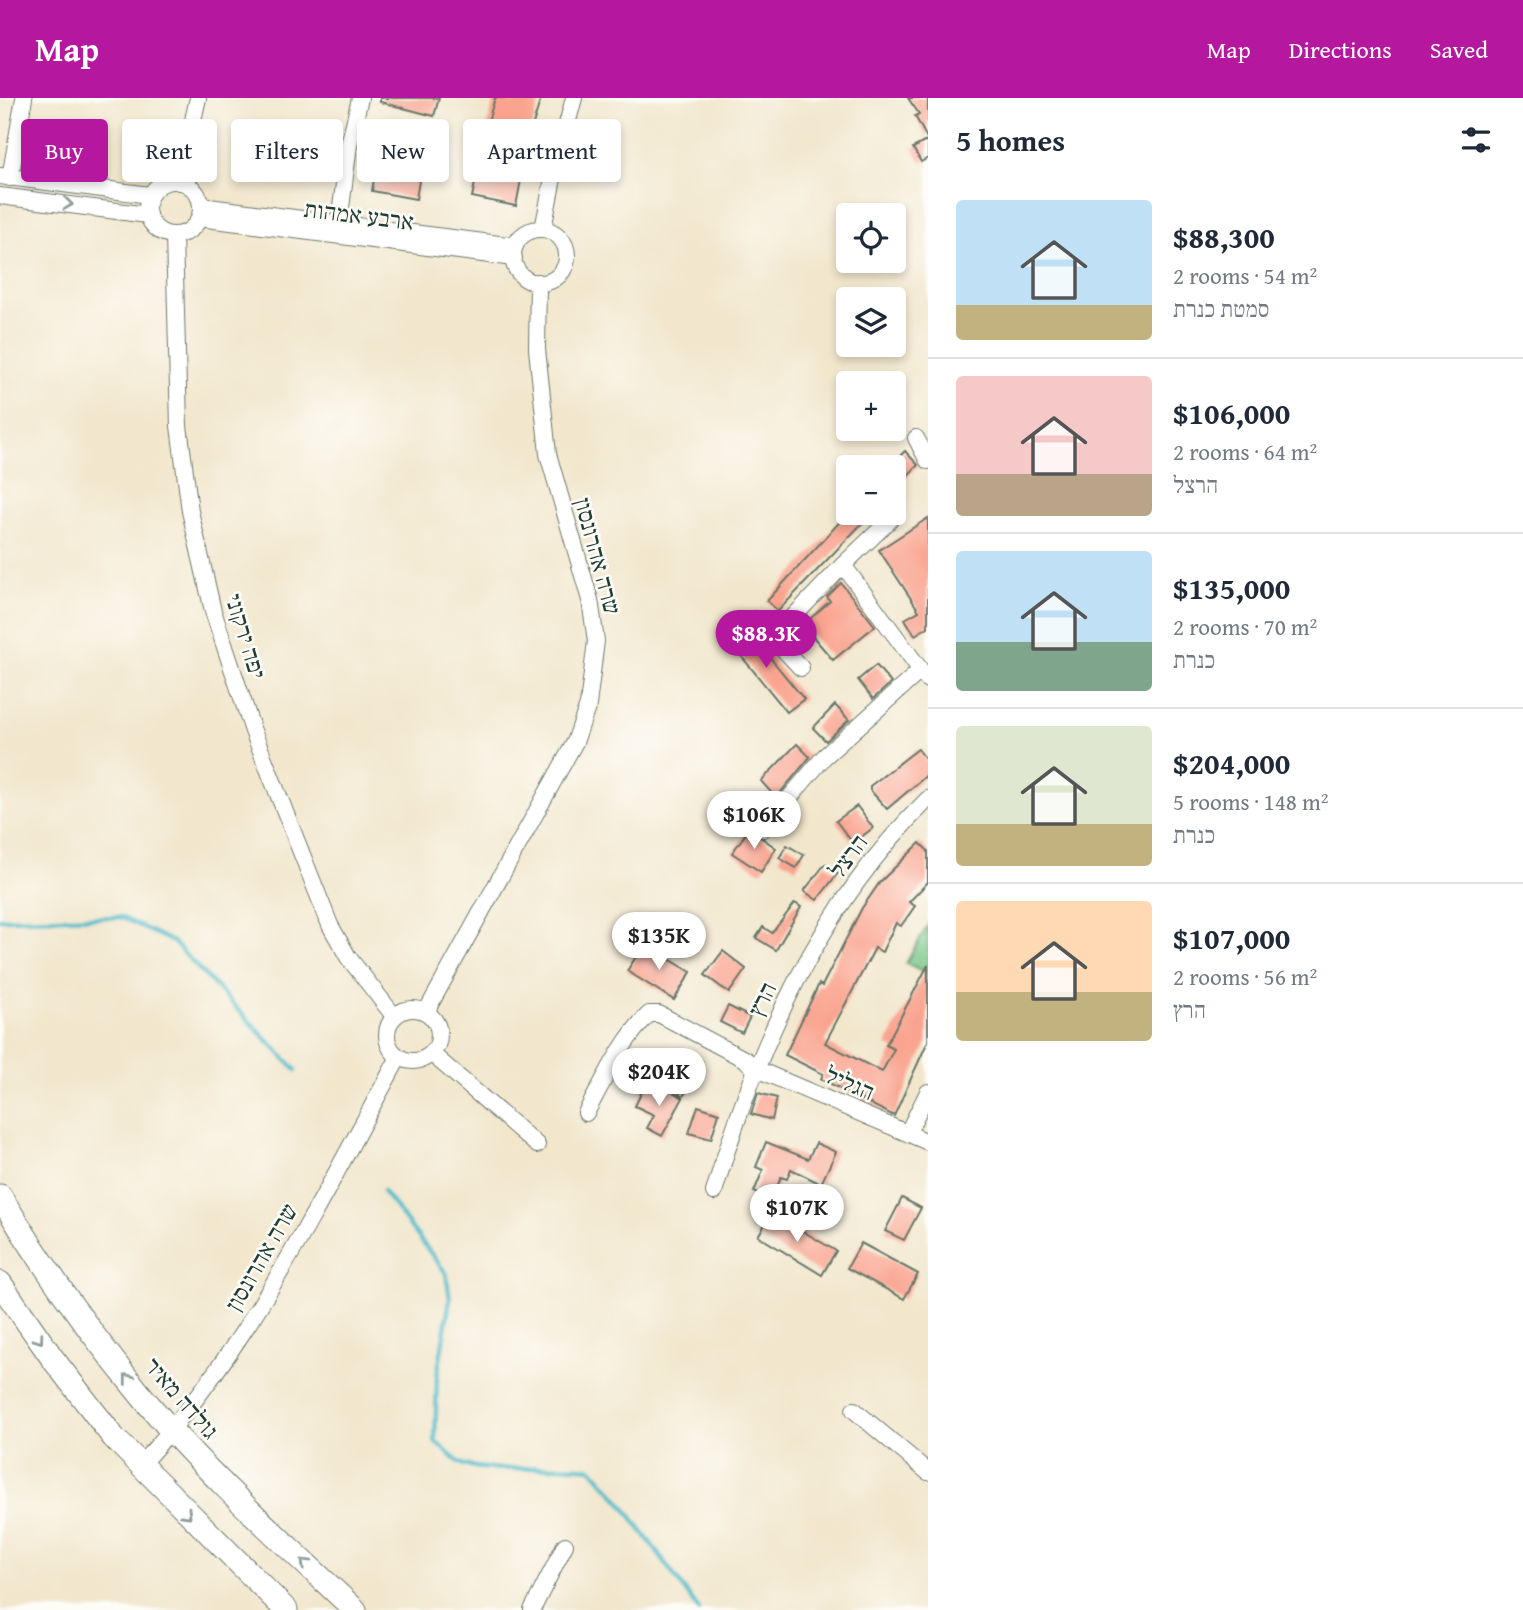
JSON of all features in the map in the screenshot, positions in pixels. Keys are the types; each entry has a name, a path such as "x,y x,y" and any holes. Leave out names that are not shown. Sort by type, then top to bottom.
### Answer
{"main road":[{"name":"גולדה מאיר","path":"0,1196 91,1331 146,1401 222,1482 355,1610"},
{"path":"0,1283 99,1418 178,1505 286,1610"}],"street":[{"path":"24,98 5,177 150,195"},
{"path":"193,119 198,98"},
{"path":"339,223 349,145 360,98"},
{"path":"543,229 554,173 574,98"},
{"path":"179,182 193,189 200,212 184,233 174,235 155,227 148,215 150,195 164,183 179,182"},
{"path":"0,196 148,215"},
{"name":"ארבע אמהות","path":"200,212 339,223 514,252"},
{"name":"ארבע אמהות","path":"200,212 514,252"},
{"path":"543,229 559,236 567,256 559,275 550,281 538,282 521,275 514,252 530,230 543,229"},
{"name":"יפה ירקוני","path":"174,235 179,426 190,511 213,611 253,731 325,915 348,957 394,1016"},
{"name":"שרה אהרונסון","path":"426,1012 575,742 594,678 596,641 590,600 548,454 537,349 538,282"},
{"path":"916,438 928,461"},
{"path":"773,638 885,525"},
{"path":"763,829 824,757 924,676 843,565"},
{"path":"754,619 801,668"},
{"name":"הרצל","path":"813,947 895,831 928,799"},
{"name":"הרץ","path":"714,1192 754,1068 813,947"},
{"path":"413,1008 426,1012 438,1025 439,1035 432,1054 412,1062 399,1058 388,1045 386,1034 394,1016 413,1008"},
{"name":"הגליל","path":"586,1113 617,1058 649,1014 659,1014 710,1040 754,1068 928,1142"},
{"path":"432,1054 537,1145"},
{"name":"שרה אהרונסון","path":"141,1464 173,1429 247,1327 399,1058"},
{"path":"908,1132 928,1092"},
{"path":"854,1410 928,1472"},
{"path":"532,1610 565,1545"}],"green space":[{"path":"928,925 928,974 906,963"}],"building":[{"path":"380,98 439,98 434,116 380,102"},
{"path":"495,98 541,98 534,119 489,119"},
{"path":"908,98 928,98 928,140 915,116 919,114"},
{"path":"928,140 928,158 921,162 913,148"},
{"path":"374,182 419,182 416,199 372,191"},
{"path":"475,182 521,182 516,206 472,197"},
{"path":"905,451 918,465 906,478 906,455 901,455"},
{"path":"928,518 928,627 915,635 905,619 919,611 879,550"},
{"path":"837,525 860,525 778,611 767,601"},
{"path":"841,583 875,626 833,660 803,625 830,601 827,597"},
{"path":"745,627 804,699 787,712 728,640"},
{"path":"876,665 891,683 873,699 858,680"},
{"path":"835,705 849,720 826,741 813,728"},
{"path":"797,744 810,757 776,798 761,781"},
{"path":"918,749 928,762 928,774 887,809 870,790 870,786"},
{"path":"857,806 873,828 853,843 836,821"},
{"path":"749,829 776,848 761,872 732,853"},
{"path":"920,843 928,851 928,882 909,902 915,906 901,926 896,923 882,952 875,948 825,1043 882,1072 894,1049 886,1045 928,965 928,1041 894,1116 821,1079 823,1074 785,1055 819,984 822,986 862,908 880,882"},
{"path":"787,845 804,855 796,868 779,858"},
{"path":"825,864 838,873 817,900 804,891"},
{"path":"795,903 801,907 776,950 756,938 763,927 772,933"},
{"path":"644,944 691,972 674,1000 627,971"},
{"path":"723,951 746,969 729,993 705,975"},
{"path":"728,1006 750,1017 742,1033 720,1022"},
{"path":"689,1058 702,1061 683,1097 679,1095"},
{"path":"645,1085 664,1095 667,1089 683,1098 662,1136 647,1128 654,1115 635,1106"},
{"path":"758,1093 777,1098 772,1120 751,1114"},
{"path":"698,1106 719,1113 711,1139 689,1133"},
{"path":"766,1142 808,1159 816,1143 836,1152 821,1184 791,1169 787,1179 781,1177 772,1200 754,1192 763,1170 756,1167"},
{"path":"902,1198 921,1208 904,1240 885,1231"},
{"path":"772,1213 836,1251 822,1275 758,1236"},
{"path":"861,1243 918,1274 904,1299 847,1268"}],"waterway":[{"path":"0,919 121,917 173,942 296,1070"},
{"path":"383,1191 446,1273 450,1299 437,1377 435,1441 461,1463 479,1468 591,1468 621,1502 699,1610"}]}
